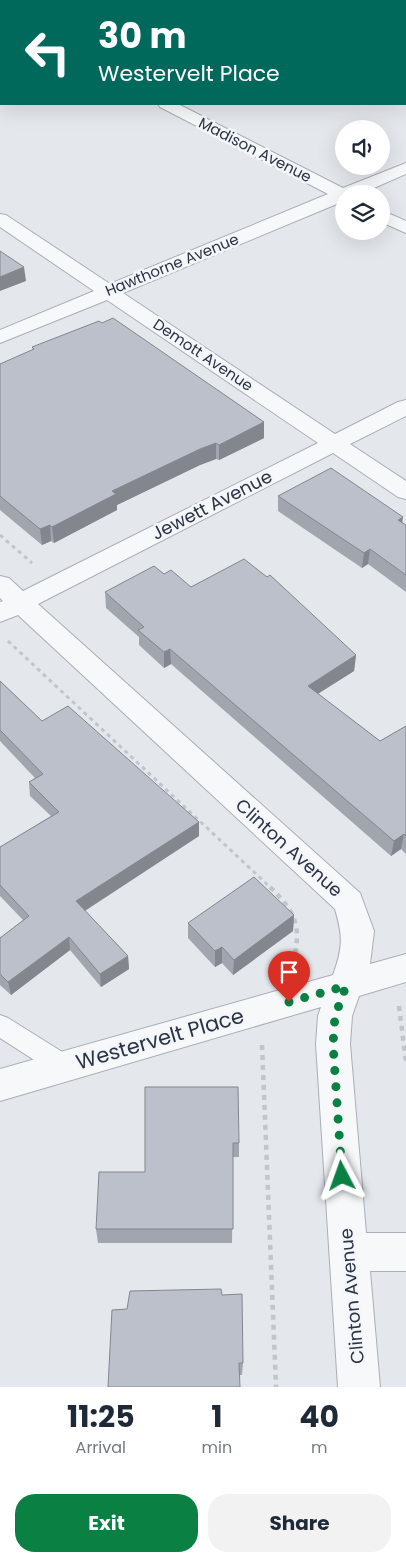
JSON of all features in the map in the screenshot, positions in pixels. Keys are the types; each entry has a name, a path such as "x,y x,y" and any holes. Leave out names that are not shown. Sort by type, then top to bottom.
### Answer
{"street":[{"name":"Madison Avenue","path":"168,105 335,191"},
{"name":"Hawthorne Avenue","path":"366,185 406,168"},
{"name":"Hawthorne Avenue","path":"0,336 335,198"},
{"name":"Demott Avenue","path":"0,219 109,290 406,492"},
{"path":"390,220 406,228"},
{"name":"Jewett Avenue","path":"6,600 406,408"},
{"name":"Clinton Avenue","path":"6,600 349,902 358,931 355,959 335,1016 333,1044 359,1387"},
{"name":"Westervelt Place","path":"0,1085 406,968"},
{"path":"348,1252 406,1252"}],"lane":[{"path":"0,1025 64,1066"}],"path":[{"path":"0,535 36,566"},
{"path":"7,640 286,902 295,916 299,929 298,944 293,963"},
{"path":"400,1006 406,1062"},
{"path":"262,1040 276,1387"}],"building":[{"path":"0,251 24,267 0,277"},
{"path":"113,318 264,422 219,445 216,443 200,449 112,491 116,494 52,527 50,525 40,529 0,496 0,364 34,349 32,347 99,321 102,323"},
{"path":"331,468 403,517 398,520 406,525 406,575 370,549 364,553 278,496"},
{"path":"244,559 267,577 270,575 356,655 308,686 380,741 406,726 406,836 404,834 394,841 170,649 164,652 138,630 144,627 105,592 154,566 164,574 171,570 191,587"},
{"path":"0,681 42,721 68,706 199,822 76,901 128,956 100,974 69,937 8,982 0,974 0,938 29,916 0,885 0,847 59,812 29,782 43,774 0,730"},
{"path":"254,877 294,915 234,960 222,947 215,951 188,923"},
{"path":"145,1087 238,1087 239,1143 233,1143 233,1229 96,1229 99,1172 145,1172"},
{"path":"221,1289 222,1295 242,1294 243,1363 239,1363 240,1387 108,1387 112,1310 127,1309 130,1291"}],"route":[{"path":"289,1002 346,986 335,1016 333,1044 342,1176"}]}
